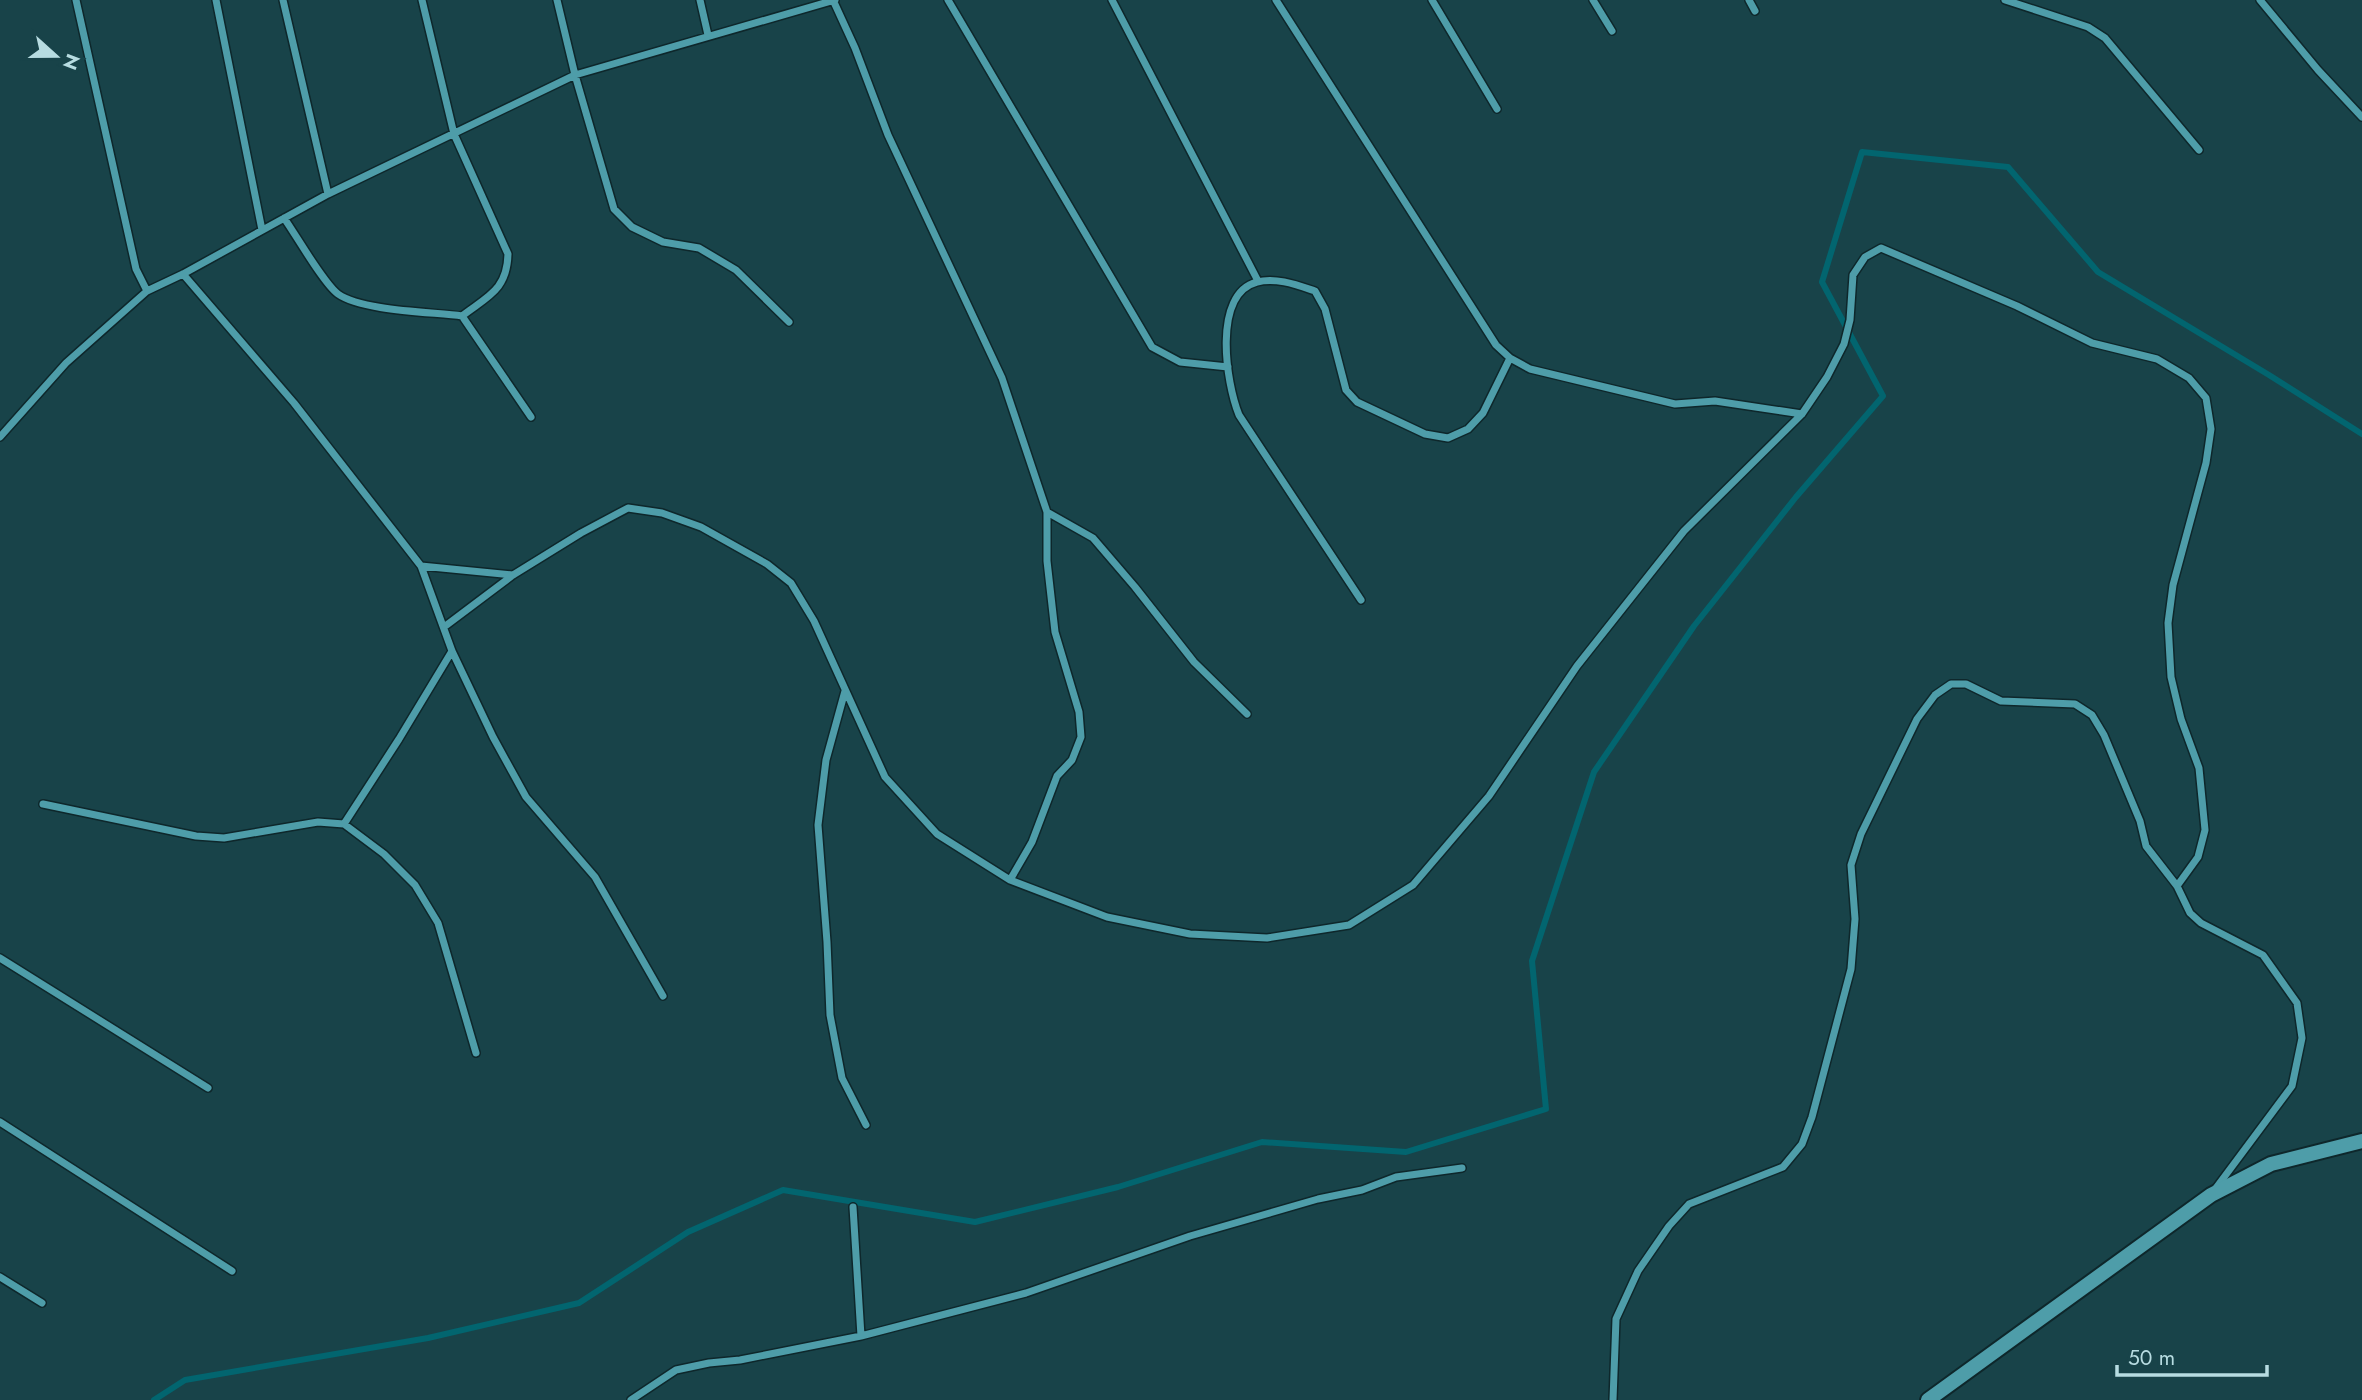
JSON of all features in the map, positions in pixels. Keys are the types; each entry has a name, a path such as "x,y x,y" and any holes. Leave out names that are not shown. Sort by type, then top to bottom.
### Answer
{"street":[{"path":"76,0 136,269 147,290"},
{"path":"216,0 262,230"},
{"path":"284,0 328,194"},
{"path":"284,218 336,293 351,301 433,315 462,316 502,285 508,270 508,254 454,134 422,0"},
{"path":"557,0 575,75 614,209 632,227 663,242 699,248 736,270 789,322"},
{"path":"700,0 708,35"},
{"path":"0,437 66,363 147,290 184,274 328,194 575,75 834,0 888,135 1002,378 1047,512 1047,561 1055,632 1079,712 1082,737 1072,760 1057,776 1032,842 1010,880"},
{"path":"948,0 1152,347 1180,362 1228,367"},
{"path":"1112,0 1258,281"},
{"path":"1276,0 1496,345 1510,358 1530,369 1675,404 1715,401 1802,414"},
{"path":"1432,0 1497,108"},
{"path":"1593,0 1612,31"},
{"path":"1749,0 1755,10"},
{"path":"2005,0 2088,27 2105,38 2199,150"},
{"path":"2260,0 2318,70 2362,117"},
{"path":"444,627 513,575 581,533 628,509 662,513 701,527 767,564 790,583 814,621 885,777 937,834 1010,880 1107,917 1190,934 1267,938 1349,925 1413,885 1489,796 1577,666 1684,531 1802,414 1827,377 1844,344 1850,320 1853,275 1865,257 1881,248 2017,306 2092,343 2157,359 2189,378 2206,398 2211,429 2206,463 2173,585 2168,623 2171,677 2180,719 2199,768 2205,830 2198,857 2177,886"},
{"path":"184,274 294,403 421,566 452,651 492,737 526,797 595,877 663,996"},
{"path":"1361,600 1238,415 1232,398 1225,335 1231,309 1241,289 1258,281 1287,282 1315,291 1325,309 1346,390 1357,402 1425,434 1448,438 1468,429 1483,413 1510,358"},
{"path":"462,316 531,417"},
{"path":"1047,512 1093,538 1194,662 1247,714"},
{"path":"421,566 513,575"},
{"path":"344,824 452,651"},
{"path":"1613,1400 1616,1319 1638,1271 1669,1226 1689,1204 1783,1167 1802,1144 1812,1117 1851,969 1855,919 1851,865 1861,834 1917,719 1935,695 1951,684 1966,684 2001,701 2075,704 2092,715 2110,747 2140,821 2147,846 2177,886 2190,913 2201,923 2263,955 2297,1003 2302,1038 2292,1086 2211,1195"},
{"path":"845,690 826,760 818,825 830,1015 842,1078 866,1125"},
{"path":"43,804 196,836 224,838 318,822 344,824 384,854 415,885 438,923 476,1054"},
{"path":"0,958 208,1088"},
{"path":"0,1122 232,1272"},
{"path":"1928,1400 2211,1195 2272,1164 2362,1141"},
{"path":"631,1400 676,1370 861,1336 1026,1293 1190,1236 1318,1199 1362,1190 1396,1177 1462,1168"},
{"path":"853,1207 861,1336"},
{"path":"0,1277 42,1303"}],"waterway":[{"path":"154,1400 185,1380 428,1338 579,1303 688,1232 783,1190 975,1222 1118,1187 1262,1142 1406,1152 1546,1109 1532,961 1594,772 1694,626 1796,497 1883,396 1822,282 1862,152 2008,167 2098,272 2362,434"}]}
